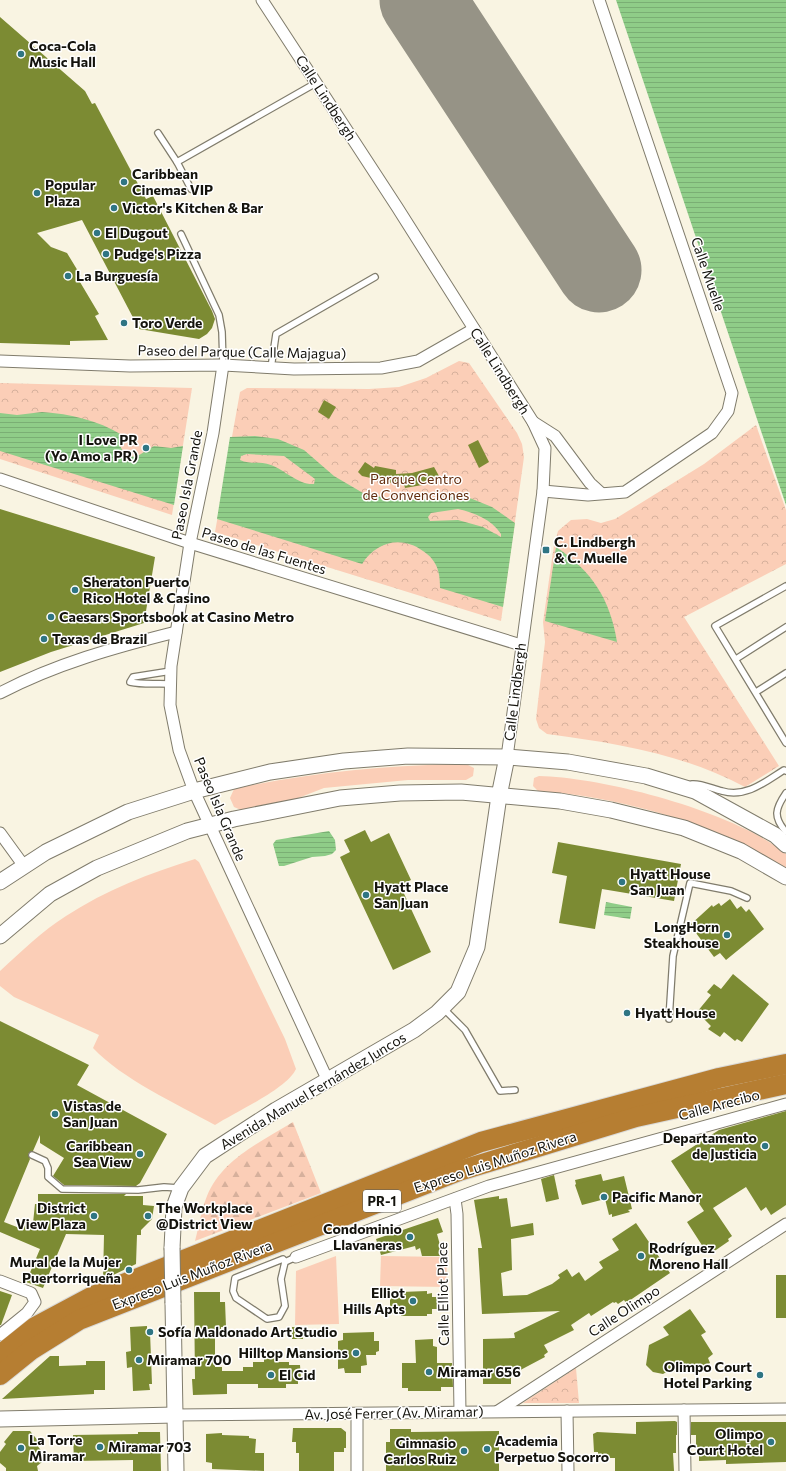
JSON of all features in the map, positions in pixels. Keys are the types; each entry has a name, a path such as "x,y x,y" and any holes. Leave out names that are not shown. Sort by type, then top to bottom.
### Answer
{"highway":[{"name":"Expreso Luis Muñoz Rivera","path":"0,1355 35,1327 93,1296 481,1142 719,1078 786,1064"},
{"name":"Expreso Luis Muñoz Rivera","path":"0,1375 31,1350 79,1320 459,1171 636,1117 786,1084"}],"main road":[{"path":"0,882 46,852 128,812 194,791 270,772 344,762 408,756 507,757 568,762 646,776 695,791 775,835 786,845"},
{"name":"Calle Lindbergh","path":"500,796 507,757"},
{"path":"0,936 50,894 97,868 144,848 209,825 340,798 400,793 461,792 560,801 611,810 684,828 741,851 786,877"},
{"name":"Avenida Manuel Fernández Juncos","path":"176,1471 172,1248 174,1207 181,1188 205,1156 276,1110 414,1030 443,1007 458,992 477,947 500,796"},
{"name":"Av. José Ferrer (Av. Miramar)","path":"1,1418 175,1415"}],"street":[{"name":"Calle Lindbergh","path":"262,0 533,422 545,448 543,491 507,757"},
{"name":"Calle Muelle","path":"543,491 588,495 625,492 712,433 728,411 732,393 599,0"},
{"name":"Paseo del Parque (Calle Majagua)","path":"0,361 130,366 223,365 271,368 381,368 418,361 474,329"},
{"name":"Paseo Isla Grande","path":"223,365 213,433 190,543 176,632 171,671 170,705 179,750 194,791 328,1081"},
{"path":"533,422 555,436 590,483 601,493"},
{"name":"Paseo de las Fuentes","path":"0,479 190,543 521,645"},
{"path":"0,693 22,682 82,658 176,632"},
{"path":"0,833 24,866"},
{"name":"Calle Arecibo","path":"296,1257 489,1186 638,1143 786,1104"},
{"name":"Calle Elliot Place","path":"455,1199 457,1214 460,1412"},
{"name":"Calle Olimpo","path":"498,1411 786,1224"},
{"path":"0,1281 31,1293 35,1302 27,1313 0,1335"},
{"name":"Av. José Ferrer (Av. Miramar)","path":"175,1415 786,1408"},
{"path":"684,1410 685,1471"},
{"path":"567,1411 568,1471"},
{"path":"357,1414 357,1471"}],"lane":[{"path":"177,162 316,83"},
{"path":"158,133 177,162 191,189"},
{"path":"180,234 219,315 222,332 223,365"},
{"path":"271,368 276,334 376,277"},
{"path":"786,586 715,626 786,743"},
{"path":"736,659 786,627"},
{"path":"171,671 133,677 130,682 138,684 171,684"},
{"path":"756,692 786,673"},
{"path":"676,785 695,784 730,794 741,794 762,784 784,770 786,771"},
{"path":"786,794 778,804 776,813 778,822 786,832"},
{"path":"669,1019 673,956 690,882 731,891 747,898"},
{"path":"443,1007 465,1030 500,1091 515,1090"},
{"path":"32,1155 45,1161 48,1168 48,1177 62,1189 138,1190 164,1187 181,1188"},
{"path":"285,1262 296,1257"},
{"path":"283,1259 285,1262 281,1279 285,1306 279,1317 267,1319 236,1298 233,1291 235,1278 283,1259"}],"green space":[{"name":"Parque Centro de Convenciones","path":"459,361 469,363 517,433 522,444 524,457 501,621 215,532 240,392 247,388 369,389 399,387 426,378"},
{"path":"0,383 192,388 172,515 0,459"},
{"path":"756,425 786,510 786,564 684,617 779,766 745,787 698,766 673,758 598,741 547,734 539,728 536,719 545,642 543,622 554,545 558,531 571,520 587,519 601,523 615,519 704,464"},
{"path":"453,764 468,765 474,768 473,776 466,780 408,780 324,788 293,800 241,810 234,807 230,798 234,789 291,778 399,766"},
{"path":"539,776 566,778 632,790 703,811 735,824 764,839 786,854 786,868 758,852 728,838 666,815 603,799 538,791 533,786 534,778"},
{"path":"195,859 199,862 285,1039 296,1069 291,1077 272,1092 215,1125 151,1090 119,1070 93,1048 99,1035 14,997 0,986 0,971 40,935 66,916 113,890 161,870"},
{"path":"293,1122 321,1193 195,1241 205,1201 214,1183 222,1172 232,1162 256,1144"},
{"path":"336,1256 339,1324 295,1325 296,1271"},
{"path":"381,1256 447,1257 446,1287 380,1286"},
{"path":"576,1368 579,1403 523,1403"}],"shaded area":[{"path":"616,0 786,0 786,505"},
{"path":"42,412 63,414 84,419 113,430 122,435 120,446 124,453 129,456 136,457 154,446 171,448 183,446 174,505 0,451 0,413 17,415"},
{"path":"255,436 278,439 304,450 334,476 363,493 386,498 411,500 465,496 492,507 515,523 503,607 440,588 438,569 431,558 415,546 406,543 390,543 382,546 374,550 362,564 217,519 230,437","holes":["247,454 284,456 315,479 314,484 308,484 297,480 271,465 240,460 241,456","458,509 482,517 497,529 501,534 501,537 483,527 458,520 430,521 428,517 431,513"]},
{"path":"556,547 580,566 597,587 610,612 617,642 545,621"},
{"path":"329,831 335,840 336,850 332,854 312,857 284,866 279,866 273,844 276,840"},
{"path":"606,902 632,907 630,919 604,915"}],"building":[{"path":"0,17 85,91 92,104 95,103 146,199 153,196 212,311 215,319 212,328 207,334 199,339 139,329 82,220 37,233 51,247 67,253 81,276 77,277 99,314 95,316 108,340 70,341 70,345 0,343"},
{"path":"324,400 336,407 329,419 318,412"},
{"path":"478,440 489,462 479,468 468,445"},
{"path":"365,462 374,468 375,466 396,470 396,474 412,473 434,467 439,476 428,482 428,484 405,488 404,484 397,484 362,476 358,472"},
{"name":"Sheraton Puerto Rico Hotel & Casino","path":"0,509 155,557 144,623 51,652 0,672"},
{"path":"365,830 371,842 389,833 411,880 400,885 431,952 393,970 340,857 350,852 344,840"},
{"name":"Hyatt House San Juan","path":"558,842 681,864 674,901 602,889 595,929 559,923 567,876 552,873"},
{"name":"LongHorn Steakhouse","path":"730,899 737,909 741,906 746,912 749,909 764,929 726,960 720,953 714,957 690,925 712,905 713,907 719,903 721,906"},
{"path":"733,974 769,1004 742,1042 737,1039 735,1041 724,1032 720,1037 708,1029 711,1026 697,1012 711,995 707,992 714,984 721,989"},
{"path":"0,1021 89,1065 77,1085 167,1134 140,1183 136,1186 64,1185 53,1176 64,1158 40,1143 40,1135 33,1151 28,1154 30,1159 4,1222 22,1229 26,1220 33,1223 35,1204 38,1204 38,1194 126,1194 124,1196 143,1196 143,1205 154,1206 152,1219 141,1230 141,1235 137,1235 136,1264 103,1280 104,1235 66,1234 43,1288 26,1282 40,1249 0,1232"},
{"path":"786,1111 786,1205 771,1215 766,1207 761,1211 746,1187 713,1208 732,1236 728,1239 729,1241 713,1252 712,1250 707,1253 687,1222 704,1211 671,1161 719,1130"},
{"name":"Pacific Manor","path":"601,1174 603,1181 624,1176 632,1209 628,1210 630,1212 612,1217 612,1214 609,1215 605,1199 582,1205 575,1185 575,1180"},
{"path":"554,1175 559,1199 546,1202 541,1179"},
{"path":"499,1196 499,1199 507,1198 511,1227 533,1223 534,1235 511,1239 512,1270 501,1273 503,1296 527,1295 552,1284 560,1278 558,1275 567,1269 572,1277 579,1272 585,1281 603,1268 599,1262 619,1250 612,1239 636,1223 670,1273 626,1303 624,1300 618,1304 613,1302 591,1316 589,1313 571,1325 574,1330 544,1345 548,1352 544,1355 545,1357 511,1375 511,1384 483,1384 483,1339 515,1338 514,1333 560,1311 482,1314 478,1248 482,1248 474,1200"},
{"name":"Condominio Llavaneras","path":"438,1218 443,1232 437,1234 443,1256 422,1256 420,1248 416,1250 415,1246 381,1255 376,1239"},
{"path":"776,1275 786,1275 786,1318 776,1318"},
{"path":"0,1291 12,1295 1,1325 0,1325"},
{"name":"Elliot Hills Apts","path":"427,1291 427,1294 432,1293 432,1297 437,1297 437,1309 432,1309 432,1314 427,1314 427,1316 401,1316 401,1314 390,1314 390,1294"},
{"path":"194,1292 220,1292 220,1302 225,1302 226,1327 221,1327 221,1336 215,1336 215,1367 222,1367 222,1371 243,1371 243,1367 253,1367 253,1362 264,1362 264,1355 279,1355 279,1362 289,1362 289,1365 300,1365 301,1379 298,1379 298,1384 286,1384 286,1388 258,1388 258,1384 227,1384 227,1394 193,1395 192,1379 195,1379"},
{"path":"690,1309 706,1332 701,1335 713,1354 708,1358 710,1363 691,1373 688,1367 676,1373 675,1371 672,1373 670,1370 663,1374 653,1372 646,1365 649,1345 669,1335 663,1327"},
{"name":"Miramar 700","path":"147,1326 147,1332 150,1332 152,1384 149,1384 150,1390 133,1391 132,1367 127,1368 126,1352 131,1351 130,1327"},
{"path":"292,1327 303,1327 303,1339 292,1339"},
{"name":"Hilltop Mansions","path":"374,1332 374,1341 379,1341 379,1351 376,1352 376,1355 366,1355 367,1365 361,1366 361,1373 345,1373 344,1368 338,1369 338,1341 343,1340 343,1333"},
{"name":"Miramar 656","path":"433,1339 433,1346 437,1347 437,1363 452,1363 453,1387 441,1387 441,1391 408,1391 408,1388 402,1388 402,1363 416,1363 415,1340"},
{"path":"50,1356 59,1356 59,1366 86,1365 86,1361 105,1361 105,1390 94,1390 94,1394 2,1399"},
{"path":"636,1422 677,1422 677,1435 676,1453 673,1453 674,1471 615,1471 615,1458 598,1458 598,1452 594,1452 593,1434 597,1432 636,1434"},
{"path":"691,1422 786,1422 786,1462 726,1464 726,1460 699,1461 699,1447 696,1447 696,1435 691,1435"},
{"path":"293,1428 341,1428 346,1432 346,1448 344,1448 344,1452 334,1452 334,1471 299,1471 299,1453 296,1453 296,1442 292,1442"},
{"name":"Gimnasio Carlos Ruiz","path":"390,1429 411,1429 411,1432 499,1431 499,1471 386,1471 386,1442 390,1442"},
{"name":"La Torre Miramar","path":"13,1431 30,1431 39,1442 36,1444 47,1458 37,1466 38,1471 6,1471 6,1468 0,1463 0,1452 6,1444 4,1442"},
{"path":"138,1432 160,1432 161,1471 133,1471 133,1460 74,1461 73,1435 138,1434"},
{"path":"222,1433 222,1435 249,1436 249,1438 256,1439 255,1453 264,1453 264,1471 212,1469 212,1463 206,1462 206,1434"}],"runway":[{"path":"422,0 599,270"}],"place":[{"name":"Coca-Cola Music Hall","path":"21,54"},
{"name":"Caribbean Cinemas VIP","path":"124,182"},
{"name":"Popular Plaza","path":"37,193"},
{"name":"Victor's Kitchen & Bar","path":"114,208"},
{"name":"El Dugout","path":"97,233"},
{"name":"Pudge's Pizza","path":"106,254"},
{"name":"La Burguesía","path":"68,276"},
{"name":"Toro Verde","path":"124,323"},
{"name":"I Love PR (Yo Amo a PR)","path":"146,448"},
{"name":"C. Lindbergh & C. Muelle","path":"546,550"},
{"name":"Sheraton Puerto Rico Hotel & Casino","path":"75,590"},
{"name":"Caesars Sportsbook at Casino Metro","path":"51,617"},
{"name":"Texas de Brazil","path":"44,639"},
{"name":"Hyatt House San Juan","path":"622,882"},
{"name":"Hyatt Place San Juan","path":"366,895"},
{"name":"LongHorn Steakhouse","path":"727,935"},
{"name":"Hyatt House","path":"627,1013"},
{"name":"Vistas de San Juan","path":"55,1114"},
{"name":"Departamento de Justicia","path":"765,1146"},
{"name":"Caribbean Sea View","path":"140,1154"},
{"name":"Pacific Manor","path":"604,1197"},
{"name":"District View Plaza","path":"94,1216"},
{"name":"The Workplace @District View","path":"148,1216"},
{"name":"Condominio Llavaneras","path":"410,1237"},
{"name":"Rodríguez Moreno Hall","path":"641,1256"},
{"name":"Mural de la Mujer Puertorriqueña","path":"129,1270"},
{"name":"Elliot Hills Apts","path":"413,1301"},
{"name":"Sofía Maldonado Art Studio","path":"150,1332"},
{"name":"Hilltop Mansions","path":"356,1353"},
{"name":"Miramar 700","path":"139,1360"},
{"name":"Miramar 656","path":"429,1372"},
{"name":"El Cid","path":"271,1375"},
{"name":"Olimpo Court Hotel Parking","path":"760,1375"},
{"name":"Olimpo Court Hotel","path":"771,1442"},
{"name":"Miramar 703","path":"100,1447"},
{"name":"La Torre Miramar","path":"21,1448"},
{"name":"Academia Perpetuo Socorro","path":"487,1449"},
{"name":"Gimnasio Carlos Ruiz","path":"464,1451"}]}
